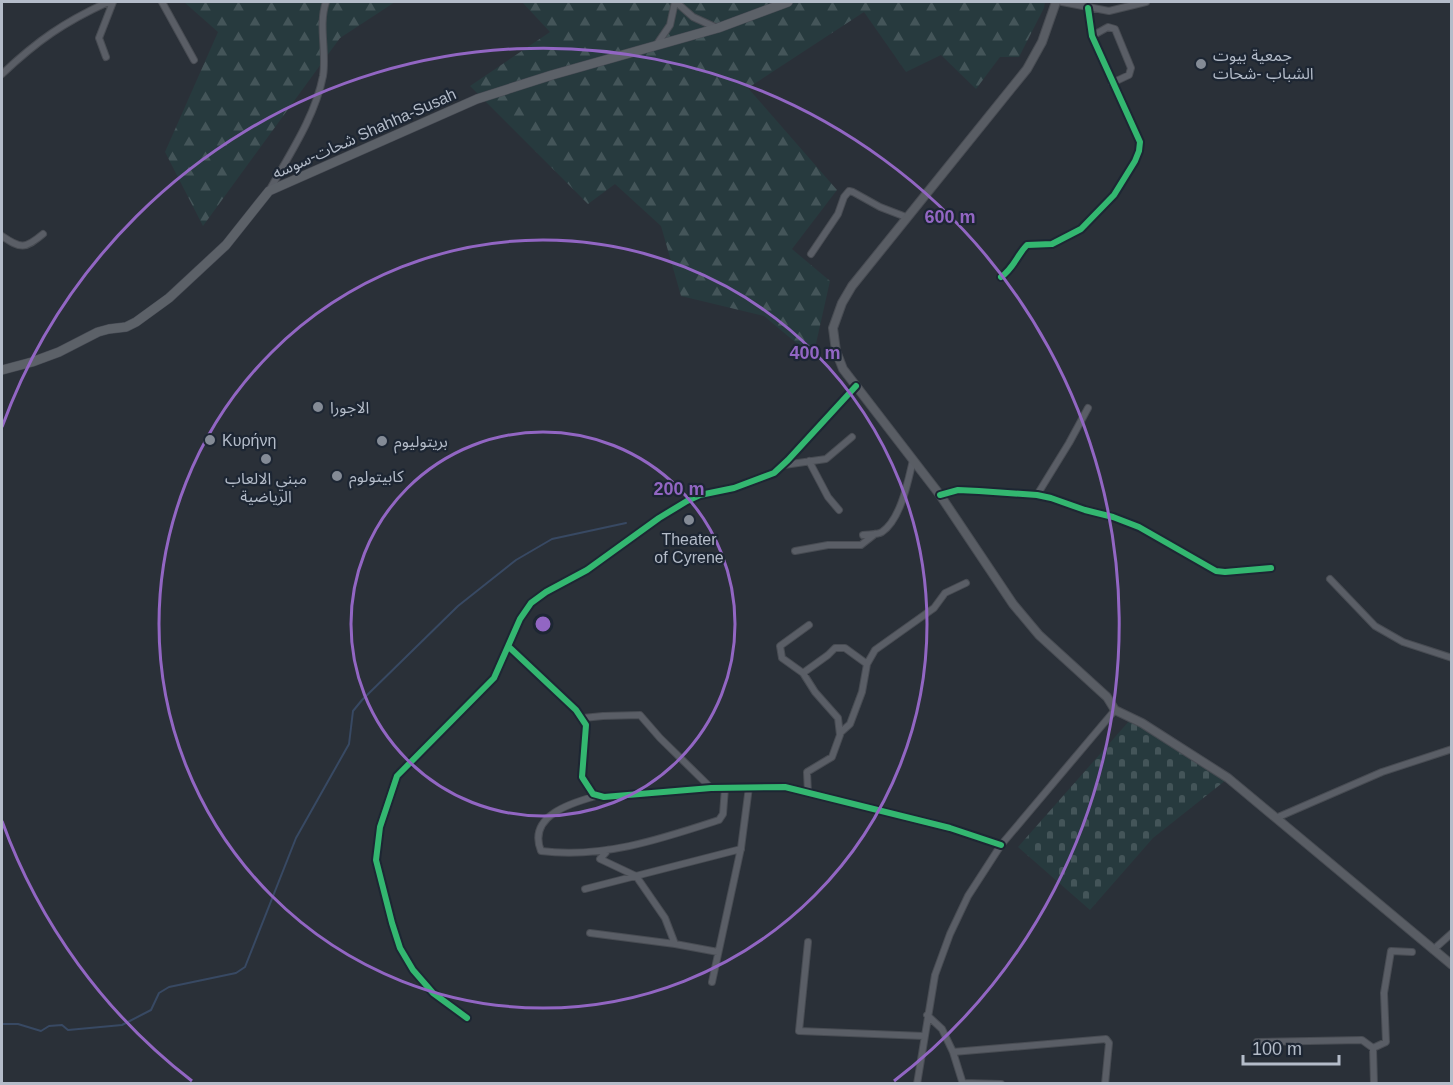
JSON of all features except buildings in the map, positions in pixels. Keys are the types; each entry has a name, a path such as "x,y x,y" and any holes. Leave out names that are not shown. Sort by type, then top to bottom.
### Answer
{"main road":[{"name":"شحات-سوسه Shahha-Susah","path":"2,370 59,352 109,328 126,327 136,322 176,291 226,245 269,191 477,99 552,75 718,28 788,2"},
{"path":"1056,2 1042,42 1027,69 852,286 835,320 833,337 843,369 914,459 981,558 1030,624 1048,644 1107,697 1115,710 1142,723 1228,778 1452,965"}],"street":[{"path":"2,74 28,49 53,30 72,18 108,2"},
{"path":"106,57 99,38 113,2"},
{"path":"162,2 194,60"},
{"path":"269,191 317,99 323,74 323,28 327,2"},
{"path":"656,46 670,25 675,2 693,17 718,28"},
{"path":"1062,2 1114,11 1146,2"},
{"path":"1001,277 1009,271 1027,245 1052,244 1082,229 1114,195 1135,161 1140,142 1092,36 1088,8"},
{"path":"1092,36 1108,27 1115,29 1131,68 1129,75 1112,83"},
{"path":"811,254 838,214 844,197 849,192 906,217"},
{"path":"2,236 17,246 29,245 43,234"},
{"path":"467,1018 433,993 413,970 400,948 381,884 376,860 377,846 380,827 398,776 409,762 494,678 525,611 531,603 546,592 587,570 659,518 687,501 700,495 756,481 774,473 856,386"},
{"path":"1037,495 1088,408"},
{"path":"784,465 826,459 852,437"},
{"path":"863,534 880,533 892,523 904,495 914,459"},
{"path":"809,461 828,497 839,510"},
{"path":"940,495 958,490 1037,495 1139,527 1216,571 1271,568"},
{"path":"795,551 828,545 861,545 875,534"},
{"path":"1330,579 1375,626 1403,642 1452,658"},
{"path":"840,733 850,724 862,692 867,664 875,650 934,608 945,592 966,583"},
{"path":"808,793 807,772 832,757 840,733 838,718 815,692 803,673 782,658 780,646 809,625"},
{"path":"509,647 583,718 586,730 582,777 596,796"},
{"path":"803,673 835,648 845,648 867,664"},
{"path":"917,1083 935,975 950,934 968,896 1000,844 1115,710"},
{"path":"583,718 640,716 711,788"},
{"path":"1276,818 1382,772 1452,749"},
{"path":"724,788 723,814 720,820 646,844 563,854 540,849 537,839 540,829 550,815 563,807 596,796 711,788 785,787 950,828 1000,844"},
{"path":"712,982 741,849 750,788"},
{"path":"585,889 741,849"},
{"path":"608,850 600,859 636,876 665,918 675,944"},
{"path":"590,933 718,952"},
{"path":"1433,950 1452,933"},
{"path":"808,942 800,1031 924,1036"},
{"path":"1373,1048 1386,1042 1384,993 1391,951 1412,952"},
{"path":"927,1015 942,1029 953,1052 963,1083 1001,1083"},
{"path":"953,1052 1106,1039 1109,1043 1105,1083"},
{"path":"1257,1042 1362,1040 1373,1048"},
{"path":"1373,1048 1374,1083"}],"green space":[{"path":"184,2 395,2 340,38 203,226 165,152 218,32"},
{"path":"522,2 1045,2 1019,57 1000,57 976,89 941,55 906,72 864,12 748,88 837,190 792,249 830,281 813,357 764,316 681,296 661,226 615,184 588,204 470,86 550,32"},
{"path":"1130,720 1226,780 1153,838 1090,910 1018,847"}],"waterway":[{"path":"2,1024 18,1024 41,1031 49,1026 62,1025 68,1030 122,1025 151,1010 159,993 169,987 236,973 245,967 296,838 349,744 353,711 362,700 458,606 516,560 552,539 626,523"}],"cycle path":[{"path":"1001,277 1027,245 1052,244 1081,229 1114,195 1139,151 1140,142 1092,36 1088,8"},
{"path":"467,1018 433,993 413,970 400,948 392,923 376,860 380,827 397,776 494,678 520,619 531,603 546,592 587,570 659,518 687,501 700,495 734,488 774,473 856,386"},
{"path":"940,495 958,490 1051,498 1139,527 1216,571 1271,568"},
{"path":"509,647 576,710 586,725 582,777 593,794 604,797 711,788 785,787 950,828 1001,845"}],"place":[{"name":"جمعية بيوت الشباب -شحات","path":"1201,64"},
{"name":"الاجورا","path":"318,407"},
{"name":"Κυρήνη","path":"210,440"},
{"name":"بريتوليوم","path":"382,441"},
{"name":"مبني الالعاب الرياضية","path":"266,459"},
{"name":"كابيتولوم","path":"337,476"},
{"name":"Theater of Cyrene","path":"689,520"}]}
